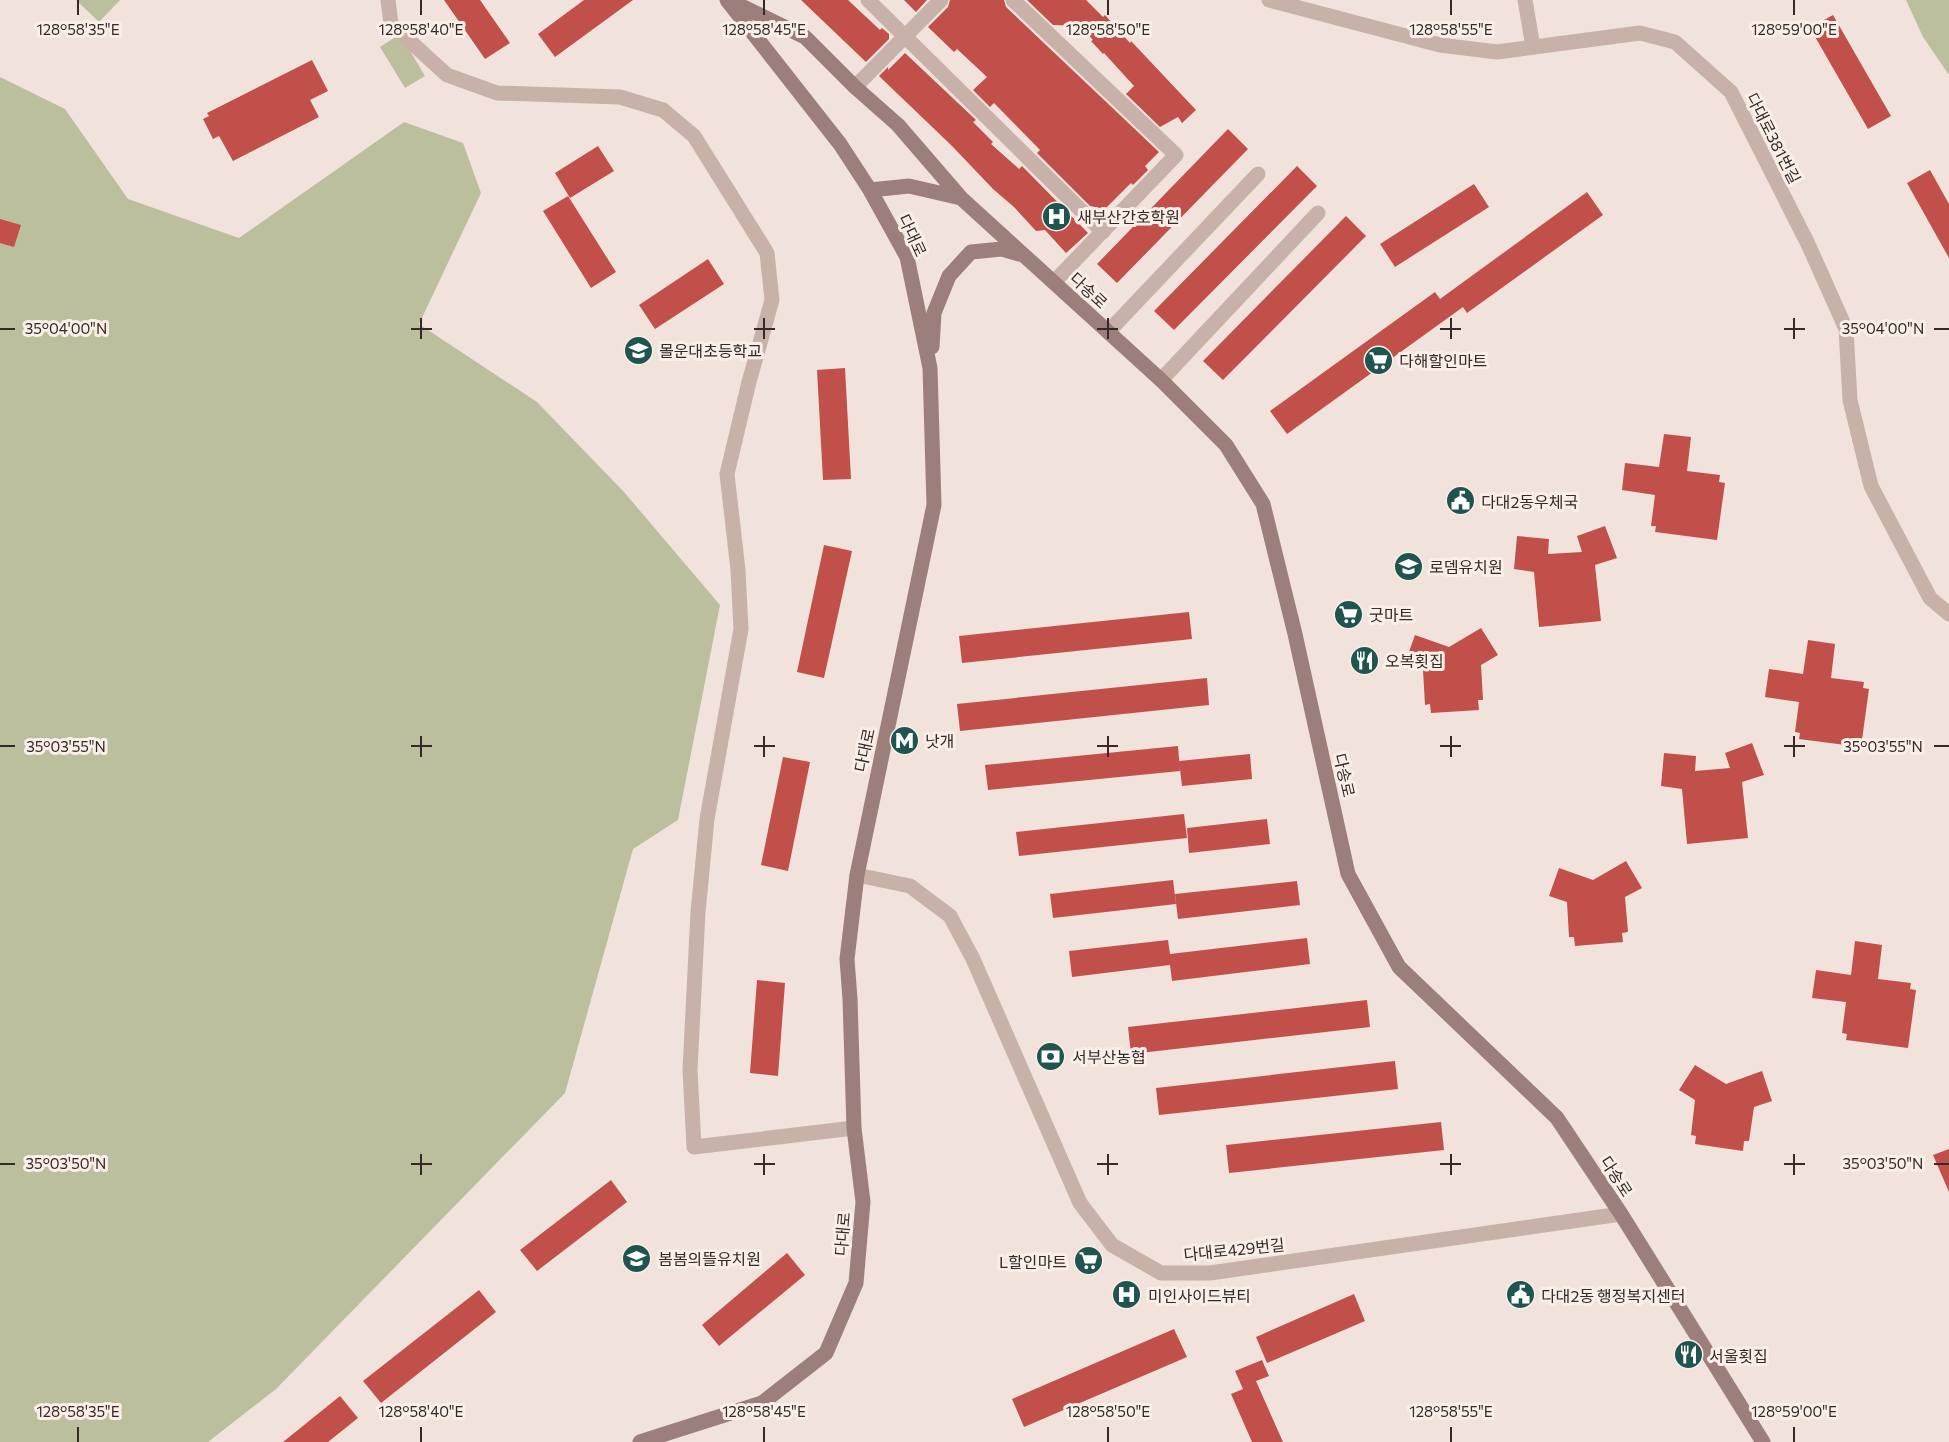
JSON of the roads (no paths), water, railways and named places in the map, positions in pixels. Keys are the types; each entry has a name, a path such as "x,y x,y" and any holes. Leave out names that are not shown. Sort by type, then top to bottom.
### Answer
{"main road":[{"name":"다대로","path":"640,1442 762,1403 826,1353 856,1283 862,1202 854,1128 847,959 857,875 934,505 930,368 907,257 870,190 840,144 728,0"},
{"path":"728,0 806,37 855,87 898,125 961,198"},
{"name":"다송로","path":"870,190 909,186 961,198 1161,380 1226,445 1263,504 1295,634 1348,874 1399,967 1557,1118 1621,1214 1763,1442"},
{"path":"930,368 934,313 949,276 971,252 1002,249 1025,256"}],"street":[{"path":"388,0 391,24 447,75 497,93 620,97 663,110 694,136 767,253 772,300 727,474 738,570 741,629 707,819 698,912 690,1070 694,1147 854,1128"},
{"path":"867,0 1102,232"},
{"path":"855,87 941,0"},
{"path":"1013,0 1176,155 1054,282"},
{"name":"다대로381번길","path":"1269,0 1440,45 1497,52 1640,33 1675,42 1731,92 1808,244 1846,329 1850,400 1871,486 1930,598 1949,614"},
{"path":"1525,0 1533,47"},
{"path":"1108,332 1258,174"},
{"path":"1161,380 1318,213"},
{"name":"다대로429번길","path":"857,875 910,886 950,916 973,959 1080,1203 1112,1245 1161,1273 1210,1273 1621,1214"}],"place":[{"name":"새부산간호학원","path":"1056,216"},
{"name":"몰운대초등학교","path":"638,350"},
{"name":"다해할인마트","path":"1378,360"},
{"name":"다대2동우체국","path":"1460,501"},
{"name":"로뎀유치원","path":"1408,566"},
{"name":"굿마트","path":"1348,614"},
{"name":"오복횟집","path":"1364,660"},
{"name":"낫개","path":"904,740"},
{"name":"서부산농협","path":"1051,1056"},
{"name":"봄봄의뜰유치원","path":"637,1258"},
{"name":"L할인마트","path":"1088,1261"},
{"name":"미인사이드뷰티","path":"1127,1295"},
{"name":"다대2동 행정복지센터","path":"1520,1295"},
{"name":"서울횟집","path":"1688,1355"}]}
